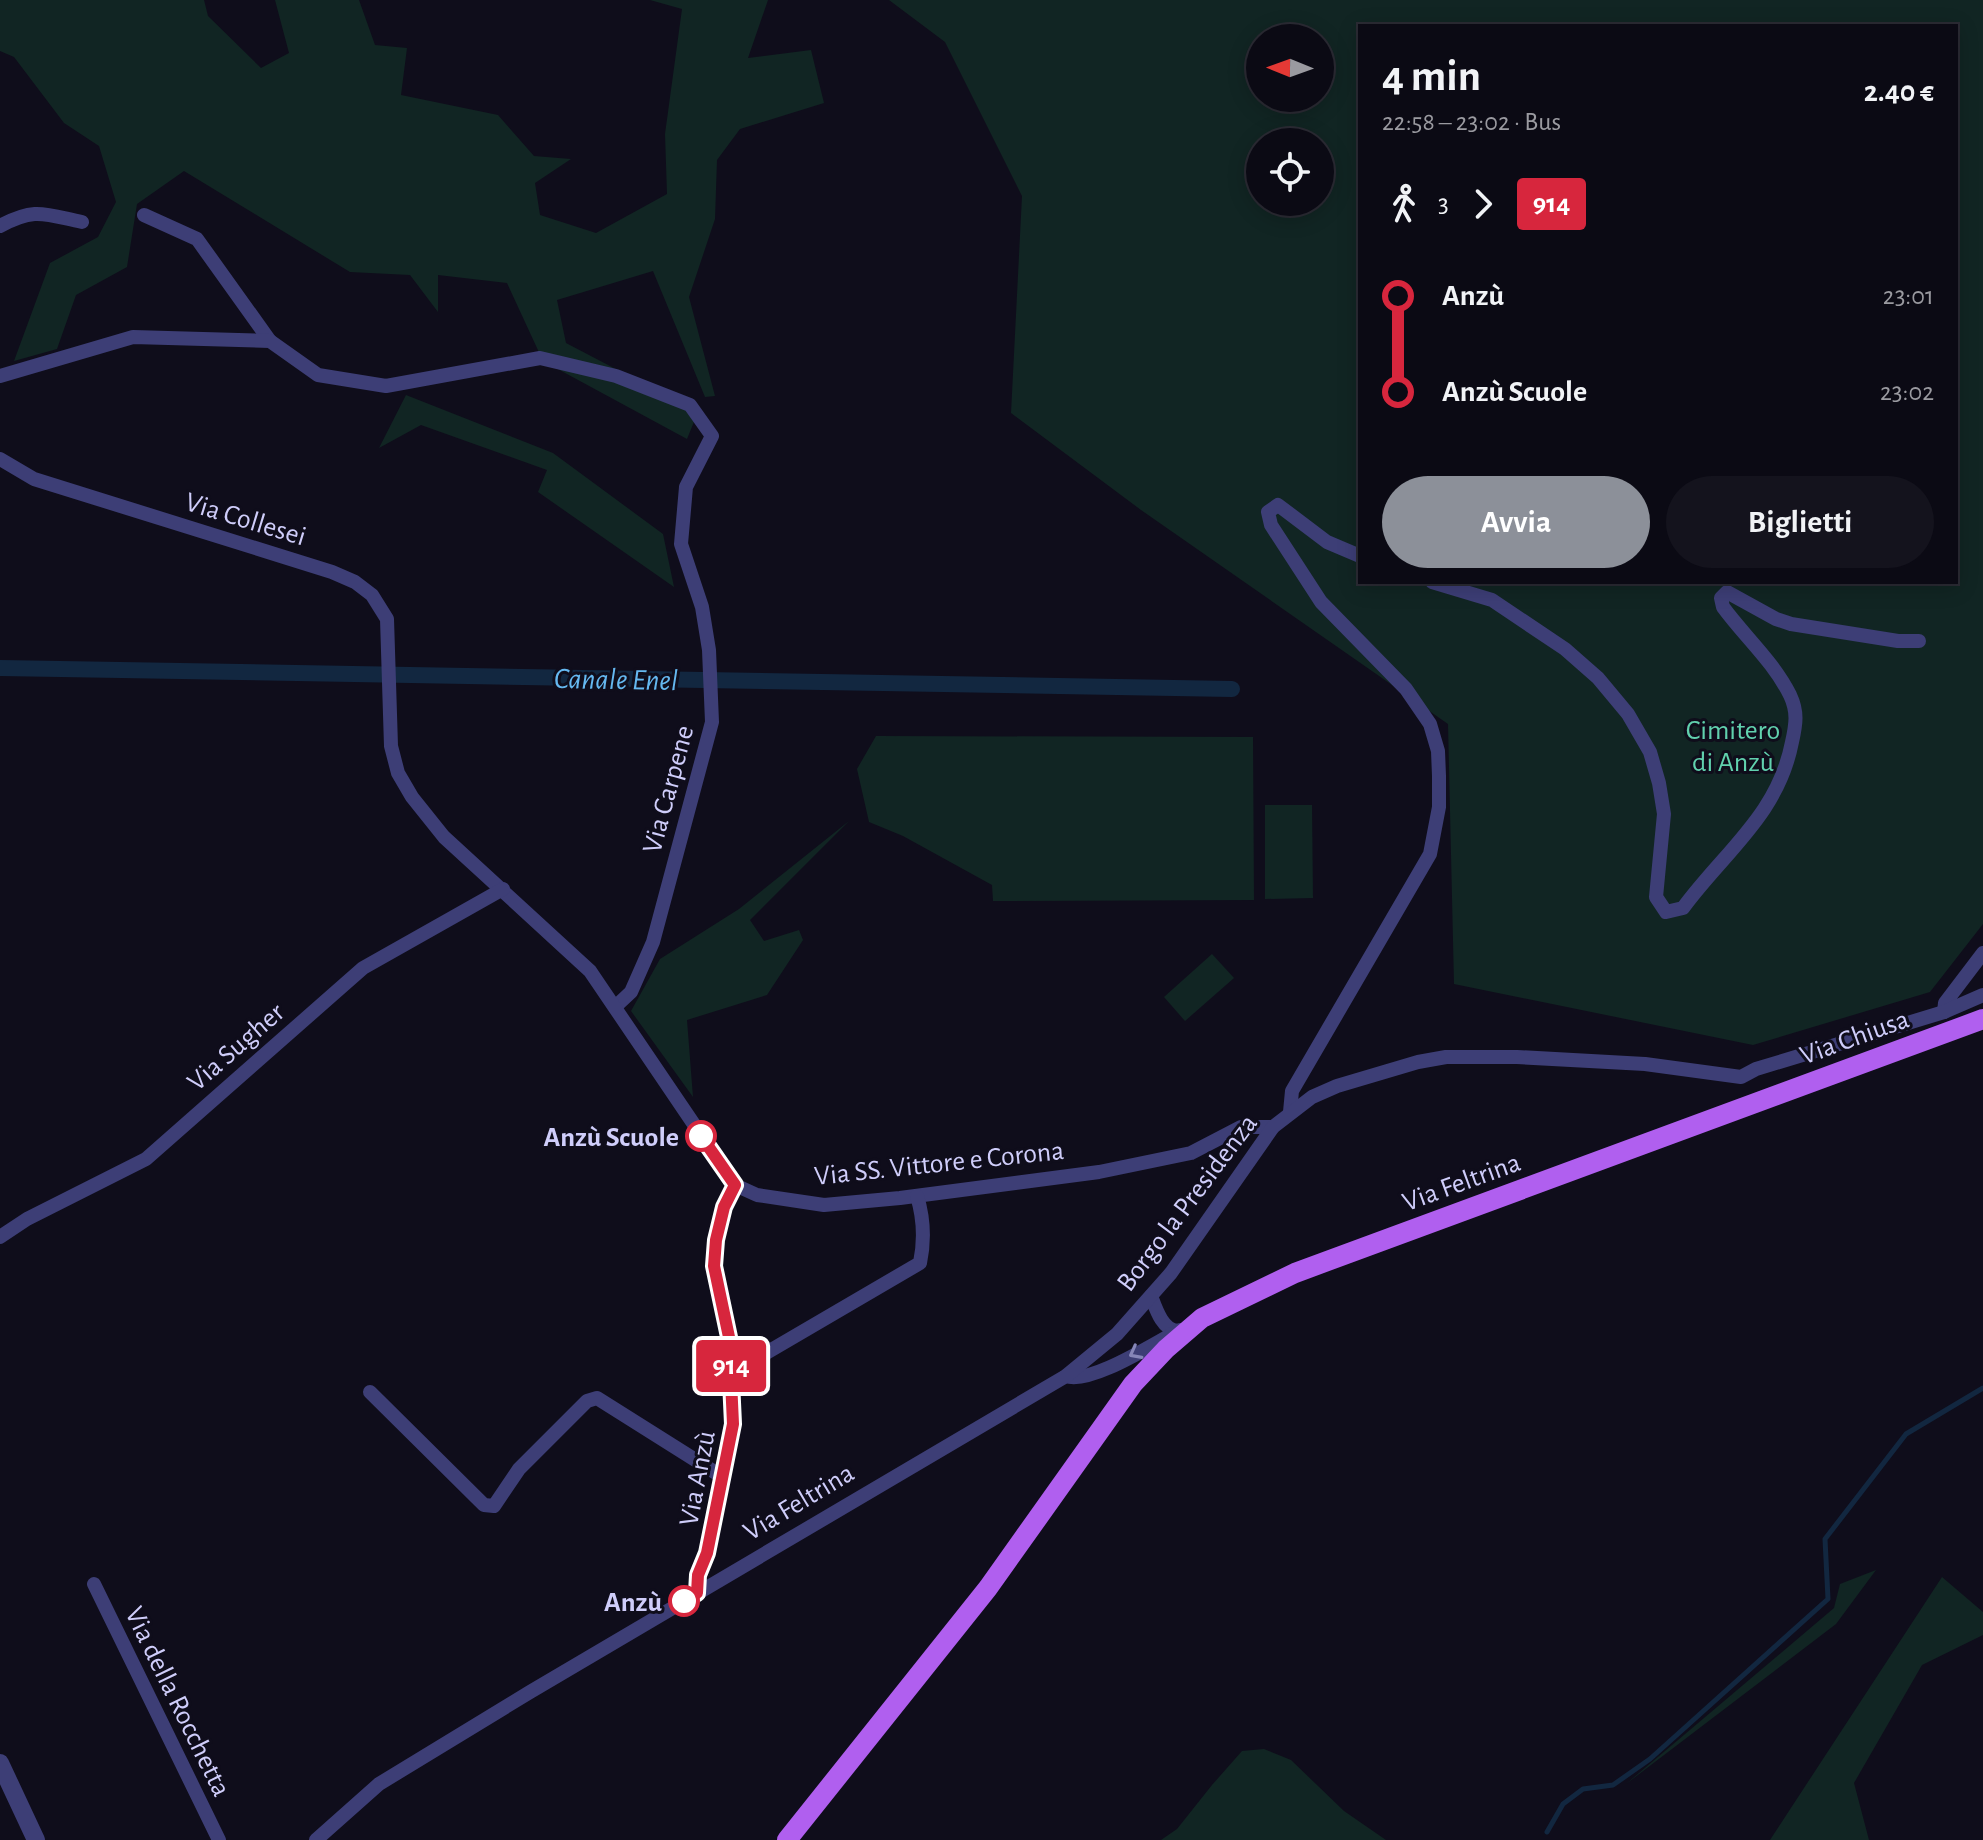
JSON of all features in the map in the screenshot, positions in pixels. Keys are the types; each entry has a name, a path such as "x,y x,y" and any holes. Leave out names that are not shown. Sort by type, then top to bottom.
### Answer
{"main road":[{"name":"Via Chiusa","path":"1745,1106 1983,1019"},
{"name":"Via Feltrina","path":"787,1840 988,1588 1133,1384 1166,1349 1202,1318 1295,1273 1745,1106"}],"street":[{"path":"0,226 21,215 35,212 82,222"},
{"path":"144,215 197,239 270,341"},
{"path":"0,376 133,337 270,341"},
{"name":"Via Carpene","path":"270,341 318,375 386,386 540,358 616,376 690,405 712,436 686,487 681,544 702,607 709,650 712,722 653,942 631,992 615,1007"},
{"name":"Via Collesei","path":"0,459 34,479 332,572 355,582 372,595 384,610 389,631 391,746 404,784 444,837 503,889"},
{"path":"1290,1112 1292,1091 1430,854 1439,807 1438,751 1430,724 1406,689 1321,602 1271,525 1268,512 1278,505 1327,542 1358,555"},
{"path":"1439,584 1492,600 1565,649 1598,678 1628,714 1650,752 1659,783 1664,814 1656,897 1666,912 1683,908 1765,810 1777,790 1791,748 1797,716 1790,695 1776,672 1736,625 1723,607 1721,598 1727,592 1736,595 1776,619 1791,624 1898,641 1919,641"},
{"path":"503,889 590,971 735,1185"},
{"name":"Via Sugher","path":"0,1237 27,1219 146,1159 363,968 503,889"},
{"path":"1983,953 1945,1003 1944,1012 1983,995"},
{"name":"Borgo la Presidenza","path":"1066,1376 1117,1334 1171,1273 1273,1127 1312,1097 1337,1086 1446,1057 1517,1057 1645,1064 1741,1077 1756,1069 1944,1012"},
{"name":"Via SS. Vittore e Corona","path":"735,1185 757,1195 824,1205 917,1196 1099,1172 1191,1153 1241,1127 1273,1127"},
{"name":"Via Anzù","path":"697,1593 698,1575 707,1553 733,1424 729,1337 714,1266 724,1207 735,1185"},
{"path":"732,1373 920,1263 924,1218 917,1196"},
{"path":"1151,1296 1165,1324 1170,1330 1177,1331"},
{"name":"Via Feltrina","path":"316,1840 379,1784 697,1593 1066,1376 1079,1378 1102,1370 1202,1318"},
{"path":"370,1392 484,1505 494,1506 519,1469 587,1401 597,1398 724,1478"},
{"name":"Via della Rocchetta","path":"94,1584 219,1840"},
{"path":"0,1763 36,1840"}],"green space":[{"path":"0,0 204,0 208,16 261,68 289,53 275,0 359,0 375,45 407,48 401,95 498,115 534,156 571,159 535,183 540,215 596,233 667,194 665,134 682,9 650,0 768,0 748,58 811,50 824,103 740,129 717,160 715,219 689,297 715,396 705,397 653,271 557,300 566,343 698,412 687,439 543,361 507,283 438,275 438,312 410,275 350,272 184,171 137,204 127,267 76,295 57,349 14,361 50,263 98,237 116,202 99,146 64,123 14,57 0,51"},
{"name":"Cimitero di Anzù","path":"889,0 1983,0 1983,924 1930,992 1753,1045 1454,984 1448,724 1141,510 1011,413 1022,196 945,42"},
{"path":"406,395 553,453 663,534 674,587 538,492 547,470 421,425 379,448"},
{"path":"876,736 1253,737 1254,900 993,901 992,885 903,836 869,822 857,769"},
{"path":"1265,805 1312,805 1313,898 1265,899"},
{"path":"849,821 750,920 764,941 799,930 803,940 767,995 687,1020 693,1097 631,1011 660,959 739,909"},
{"path":"1212,954 1234,978 1185,1021 1164,997"},
{"path":"1876,1570 1836,1624 1626,1784 1834,1608 1840,1584"},
{"path":"1942,1577 1983,1612 1983,1635 1922,1665 1854,1783 1869,1840 1770,1840"},
{"path":"1264,1749 1291,1760 1344,1811 1386,1840 1161,1840 1177,1829 1242,1751"}],"waterway":[{"name":"Canale Enel","path":"0,668 1232,689"},
{"path":"1547,1832 1563,1804 1583,1789 1613,1785 1650,1759 1828,1599 1825,1539 1906,1434 1983,1388"}],"bus line":[{"name":"914","path":"684,1601 697,1593 698,1575 707,1553 733,1424 729,1337 714,1266 724,1207 735,1185 701,1136"}],"place":[{"name":"Anzù Scuole","path":"701,1136"},
{"name":"Anzù","path":"684,1601"}]}
